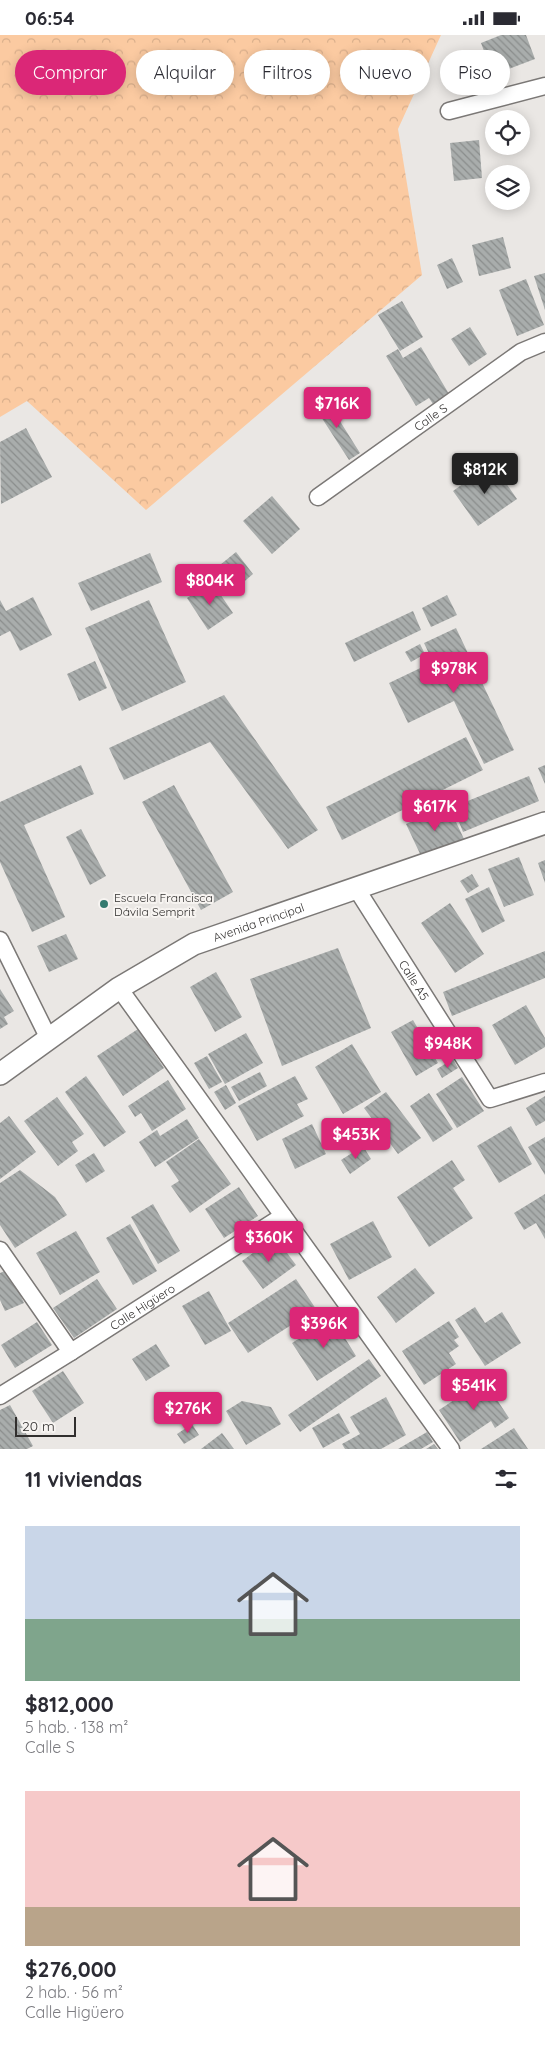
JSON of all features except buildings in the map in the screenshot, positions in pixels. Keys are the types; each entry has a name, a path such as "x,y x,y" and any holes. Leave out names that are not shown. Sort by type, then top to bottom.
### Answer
{"street":[{"path":"449,111 545,86"},
{"name":"Calle S","path":"318,497 521,352 545,342"},
{"name":"Avenida Principal","path":"0,1074 119,988 194,944 545,823"},
{"name":"Calle A5","path":"356,888 490,1099 545,1082"},
{"path":"0,940 49,1039"},
{"path":"119,988 450,1449"},
{"name":"Calle Higüero","path":"0,1395 71,1352 283,1216"},
{"path":"0,1250 71,1352"}],"green space":[{"path":"0,35 441,35 430,59 430,50 340,50 340,95 414,95 398,129 422,275 146,510 27,401 0,417"}],"place":[{"name":"Escuela Francisca Dávila Semprit","path":"104,904"}]}
